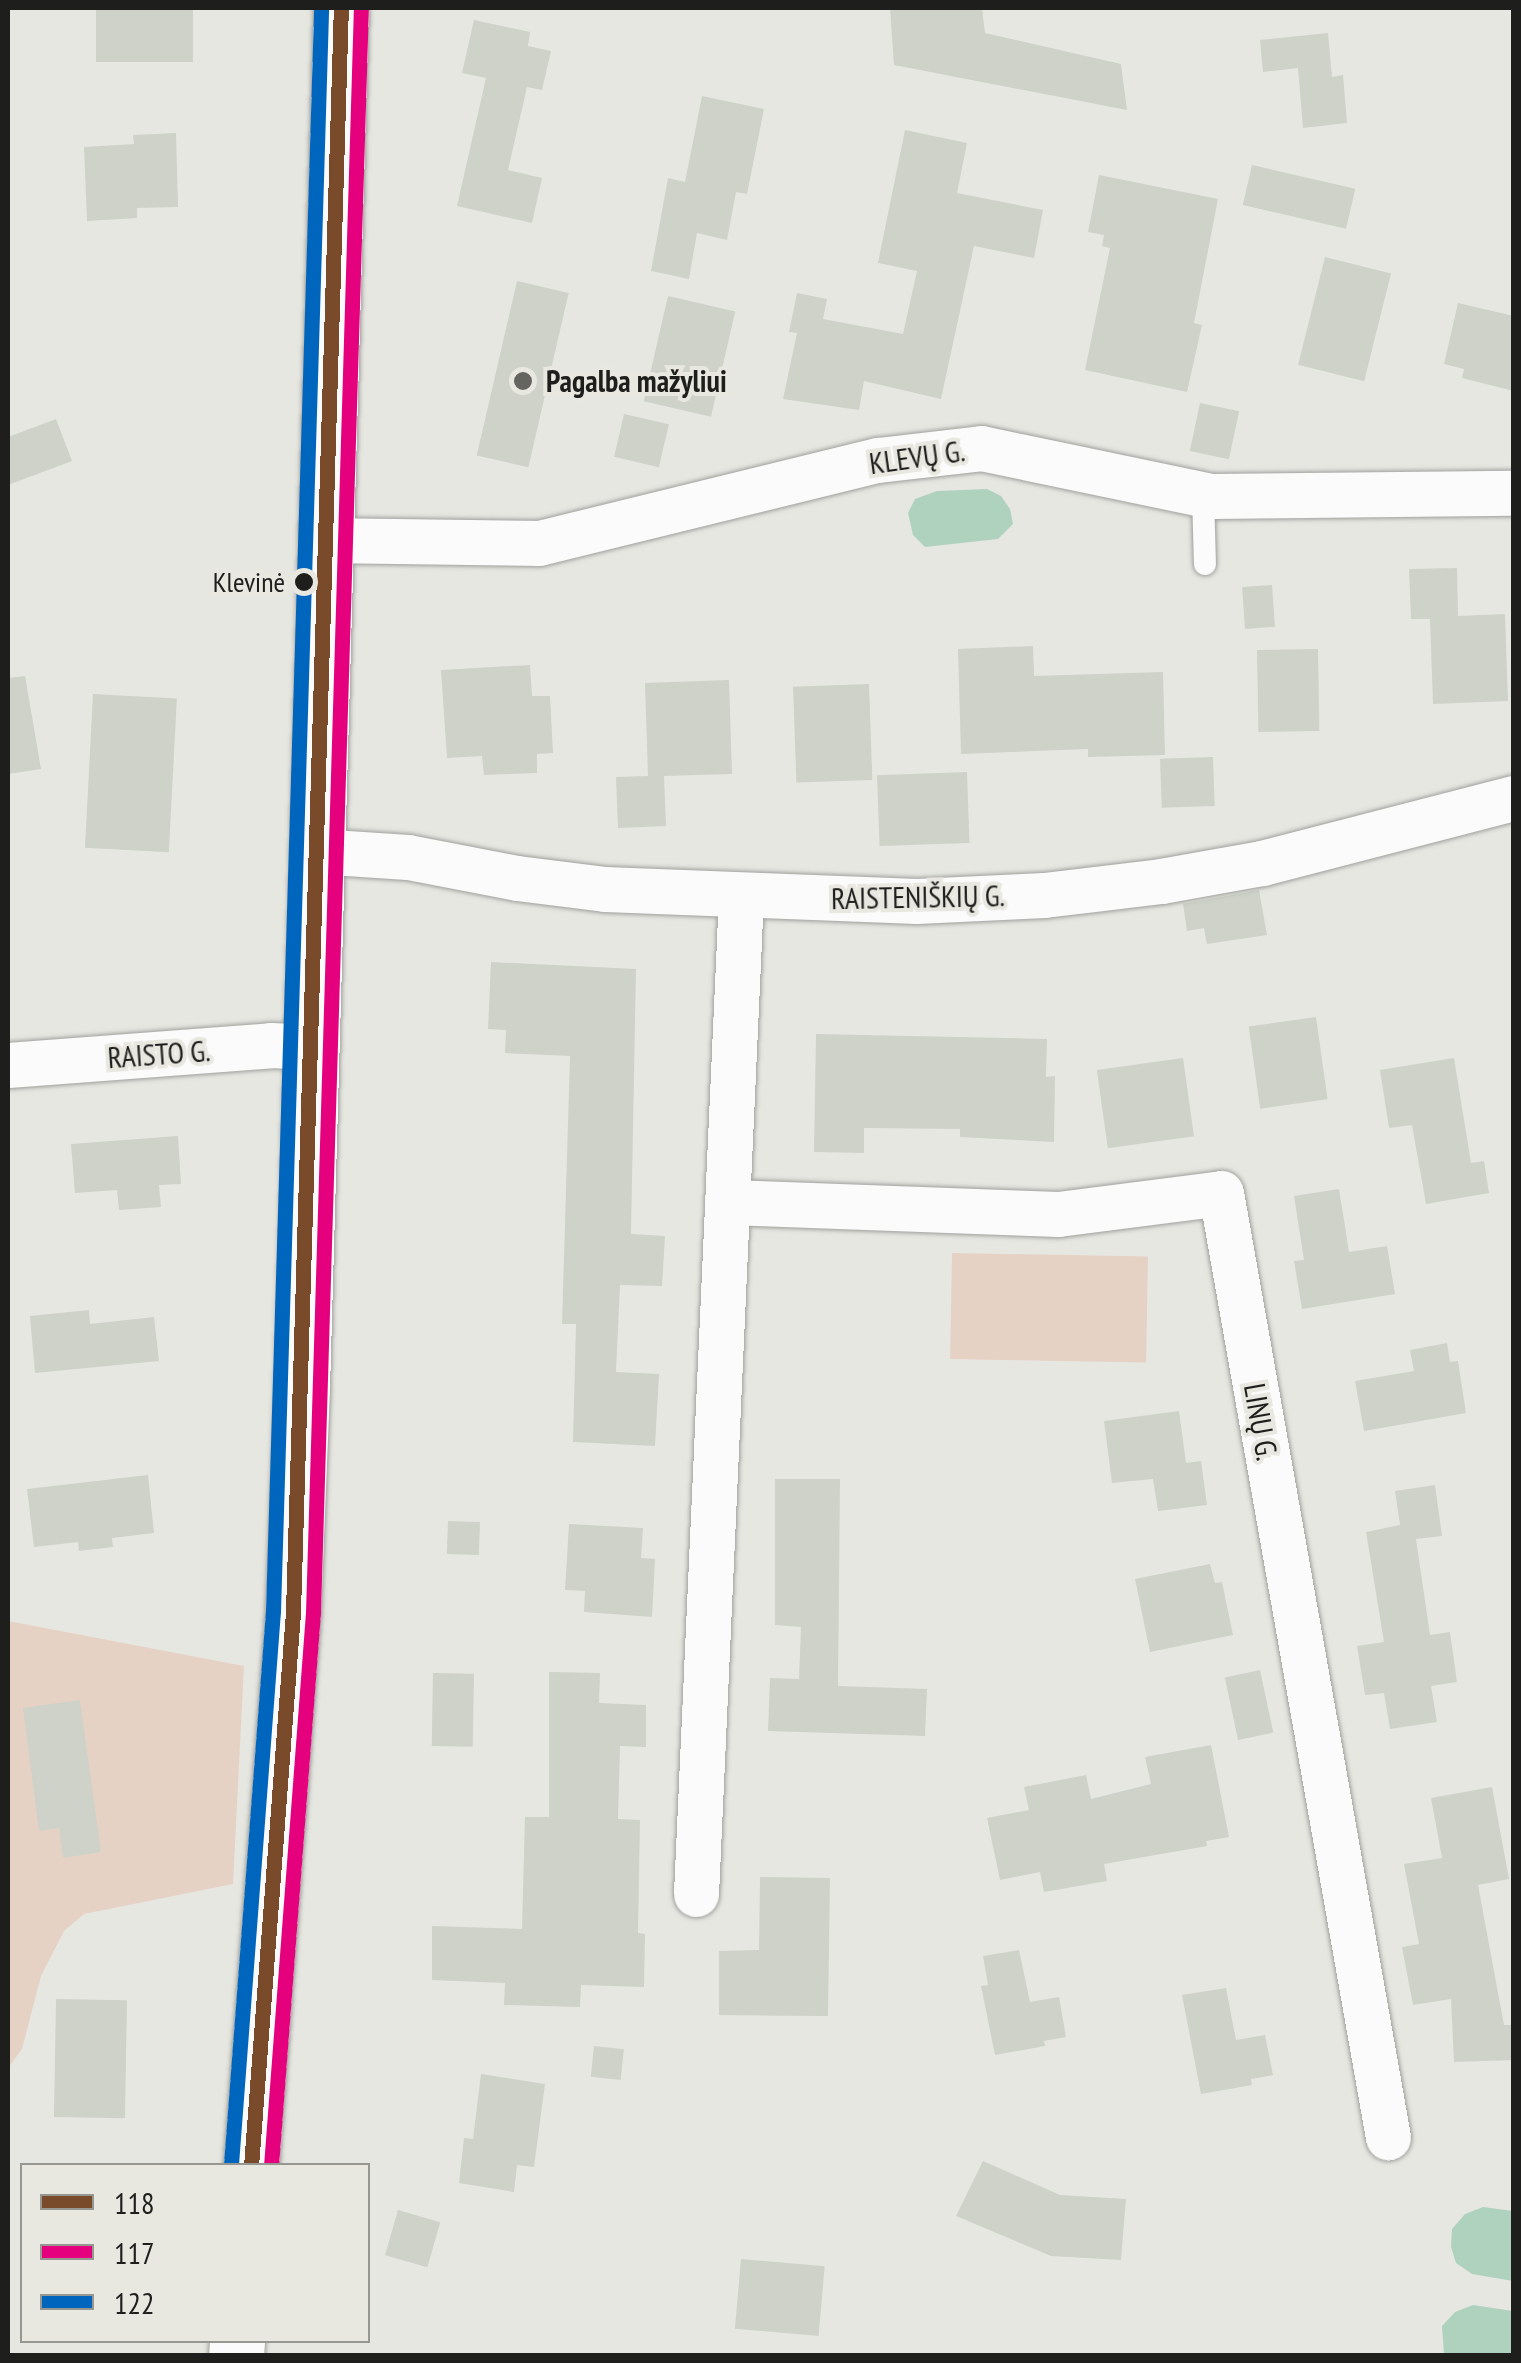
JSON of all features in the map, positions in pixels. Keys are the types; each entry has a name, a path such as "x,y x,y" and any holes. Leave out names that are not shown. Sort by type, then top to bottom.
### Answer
{"main road":[{"path":"251,2163 294,1593 342,8"}],"street":[{"name":"KLEVŲ G.","path":"324,540 538,543 878,460 981,448 1203,494 1514,493"},
{"name":"RAISTENIŠKIŲ G.","path":"316,851 408,857 516,878 606,889 917,901 1044,895 1262,863 1514,798"},
{"path":"696,1894 741,896"},
{"name":"RAISTO G.","path":"8,1064 271,1046 311,1047"},
{"name":"LINŲ G.","path":"729,1202 1058,1214 1220,1194 1388,2137"}],"lane":[{"path":"1203,494 1205,564"}],"shaded area":[{"path":"987,489 1001,496 1010,509 1013,524 998,539 925,547 913,535 908,513 915,499 937,491"},
{"path":"952,1253 1148,1256 1146,1362 950,1359"},
{"path":"8,1621 244,1666 233,1884 84,1914 64,1931 41,1976 22,2049 8,2068"},
{"path":"1483,2207 1513,2211 1513,2281 1472,2274 1456,2263 1451,2247 1452,2229 1465,2214"},
{"path":"1473,2305 1513,2311 1513,2355 1444,2355 1442,2326 1455,2312"}],"building":[{"path":"96,8 193,8 193,62 96,62"},
{"path":"890,8 982,8 985,33 1121,64 1127,110 894,65"},
{"path":"474,20 530,32 528,46 551,51 542,90 527,87 508,170 542,178 532,223 457,206 486,78 462,73"},
{"path":"1328,33 1332,77 1343,75 1347,123 1303,128 1298,68 1263,72 1260,40"},
{"path":"702,96 764,109 747,194 736,192 727,240 697,233 689,279 651,271 668,178 685,182"},
{"path":"905,130 967,143 957,193 1043,210 1034,258 974,246 941,399 864,381 859,410 783,399 797,333 789,332 797,293 827,299 823,319 903,334 917,271 878,263"},
{"path":"176,133 178,207 137,208 137,218 87,221 84,147 134,144 133,135"},
{"path":"1252,165 1355,189 1346,229 1243,205"},
{"path":"1099,175 1218,199 1194,323 1202,325 1187,392 1085,370 1110,248 1102,246 1104,235 1088,232"},
{"path":"1325,257 1391,273 1364,381 1298,365"},
{"path":"517,281 569,293 528,467 477,455"},
{"path":"668,296 735,312 711,417 644,401"},
{"path":"1458,303 1514,316 1514,391 1462,378 1464,369 1444,364"},
{"path":"1200,403 1239,411 1229,459 1190,451"},
{"path":"624,414 669,424 659,467 614,457"},
{"path":"56,419 72,461 8,485 8,437"},
{"path":"1457,568 1458,616 1505,614 1508,701 1433,704 1430,619 1411,619 1409,569"},
{"path":"1272,585 1275,627 1245,629 1242,587"},
{"path":"1033,646 1034,676 1163,672 1165,755 1088,757 1088,749 961,754 958,649"},
{"path":"1318,649 1319,731 1258,732 1257,650"},
{"path":"530,665 532,696 550,696 553,753 537,754 537,773 484,775 482,756 447,758 441,670"},
{"path":"25,676 41,769 8,774 8,678"},
{"path":"729,680 732,774 664,776 666,826 618,828 616,777 648,776 645,683"},
{"path":"869,684 872,780 796,783 793,687"},
{"path":"93,694 177,698 169,852 85,848"},
{"path":"1213,757 1215,806 1162,808 1160,759"},
{"path":"967,772 969,843 880,846 877,775"},
{"path":"1259,890 1267,935 1207,944 1204,928 1187,931 1183,904"},
{"path":"491,962 636,969 631,1234 665,1236 662,1286 620,1285 616,1372 659,1374 655,1446 573,1442 576,1324 562,1324 570,1056 505,1053 506,1030 488,1029"},
{"path":"1316,1017 1328,1099 1260,1109 1249,1026"},
{"path":"816,1034 1047,1039 1046,1077 1055,1076 1054,1142 960,1137 960,1129 864,1128 864,1153 814,1152"},
{"path":"1183,1058 1194,1136 1108,1148 1097,1070"},
{"path":"1454,1058 1471,1163 1484,1161 1489,1193 1426,1204 1412,1125 1389,1128 1380,1070"},
{"path":"178,1136 181,1184 159,1185 161,1207 119,1210 117,1190 75,1193 71,1144"},
{"path":"1339,1189 1349,1252 1387,1246 1395,1294 1302,1309 1294,1261 1304,1260 1294,1196"},
{"path":"89,1310 90,1324 154,1317 159,1361 35,1373 30,1316"},
{"path":"1447,1343 1450,1362 1458,1361 1466,1413 1364,1431 1355,1381 1414,1371 1410,1350"},
{"path":"1179,1411 1186,1463 1201,1461 1207,1505 1158,1511 1153,1479 1112,1483 1104,1421"},
{"path":"148,1475 154,1533 112,1538 113,1547 79,1551 78,1542 34,1547 27,1489"},
{"path":"775,1479 840,1479 838,1686 927,1689 925,1736 768,1731 770,1678 799,1679 801,1627 775,1625"},
{"path":"1435,1485 1442,1536 1416,1539 1430,1635 1450,1632 1457,1682 1431,1686 1437,1722 1390,1729 1384,1693 1365,1695 1357,1646 1384,1642 1366,1532 1400,1525 1395,1491"},
{"path":"448,1521 480,1522 479,1555 447,1554"},
{"path":"569,1524 643,1528 641,1558 655,1559 652,1617 584,1612 585,1591 565,1590"},
{"path":"1210,1564 1215,1583 1222,1582 1233,1635 1150,1652 1135,1579"},
{"path":"1260,1670 1273,1733 1238,1740 1225,1677"},
{"path":"549,1672 600,1673 599,1703 646,1705 646,1747 620,1746 618,1819 640,1820 638,1933 645,1934 644,1987 581,1985 580,2007 504,2005 505,1983 432,1980 432,1926 522,1929 525,1817 549,1817"},
{"path":"433,1673 474,1674 473,1747 432,1746"},
{"path":"80,1700 101,1852 63,1858 59,1828 39,1831 23,1708"},
{"path":"1211,1745 1229,1837 1206,1841 1207,1846 1104,1864 1107,1881 1044,1892 1040,1872 1000,1880 987,1818 1029,1810 1024,1787 1086,1775 1091,1799 1151,1784 1145,1757"},
{"path":"1492,1787 1509,1879 1478,1885 1504,2025 1514,2025 1514,2060 1454,2062 1451,1999 1413,2005 1402,1947 1419,1944 1404,1864 1442,1858 1431,1798"},
{"path":"760,1877 830,1878 828,2016 719,2015 719,1951 759,1950"},
{"path":"1019,1950 1030,2002 1059,1997 1066,2037 1044,2041 1045,2046 995,2055 981,1986 988,1985 983,1956"},
{"path":"1226,1988 1236,2040 1265,2035 1273,2075 1251,2079 1252,2085 1201,2094 1182,1995"},
{"path":"56,1999 127,2000 125,2118 54,2117"},
{"path":"594,2046 624,2049 621,2080 591,2077"},
{"path":"481,2074 545,2084 534,2167 517,2165 514,2192 459,2183 464,2138 473,2139"},
{"path":"983,2161 1060,2195 1126,2199 1121,2260 1051,2256 956,2216"},
{"path":"398,2210 440,2222 427,2267 385,2255"},
{"path":"741,2259 825,2266 819,2336 735,2329"}],"transit line":[{"name":"122","path":"231,2163 273,1611 321,8"},
{"name":"118","path":"251,2163 293,1612 341,8"},
{"name":"117","path":"271,2163 313,1613 361,9"}],"place":[{"name":"Pagalba mažyliui","path":"523,381"},
{"name":"Klevinė","path":"304,582"}]}
